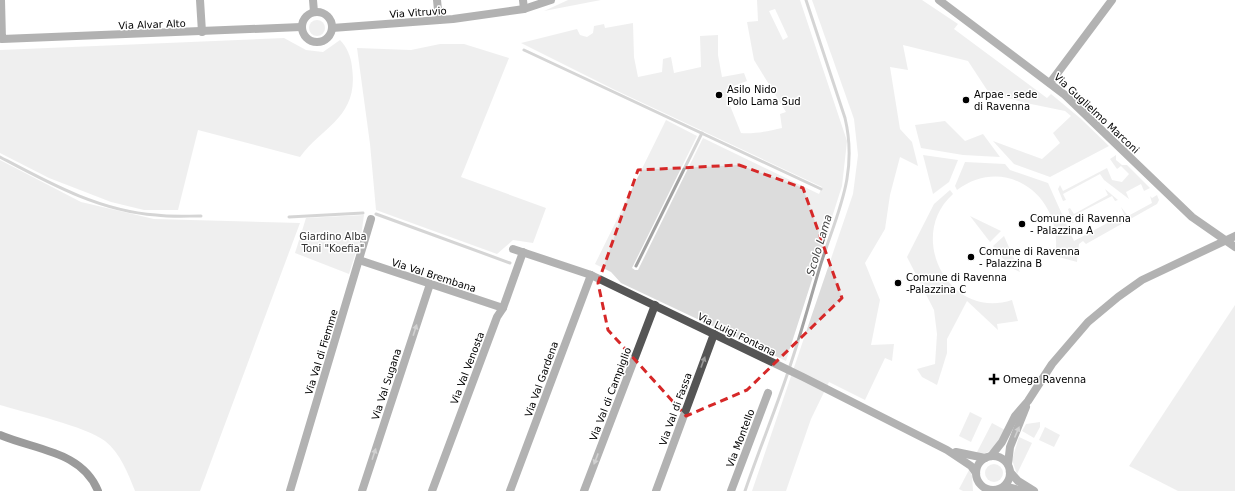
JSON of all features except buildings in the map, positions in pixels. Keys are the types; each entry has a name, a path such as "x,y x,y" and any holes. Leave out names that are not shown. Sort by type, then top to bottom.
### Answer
{"main road":[{"path":"0,435 4,439 66,457 80,465 91,476 98,491"}],"street":[{"name":"Via Alvar Alto","path":"1,0 2,39 301,27"},
{"path":"200,0 202,32"},
{"path":"313,0 314,12"},
{"path":"437,0 439,20"},
{"path":"523,0 524,9"},
{"name":"Via Vitruvio","path":"332,28 439,20 524,9 551,0"},
{"name":"Via Guglielmo Marconi","path":"940,0 1050,82 1096,123 1192,217 1235,247"},
{"path":"1050,82 1112,0"},
{"path":"314,12 327,16 332,28 329,37 316,43 311,42 304,36 301,27 307,16 314,12"},
{"name":"Via Val di Fiemme","path":"290,491 371,219"},
{"path":"1023,491 1008,487 991,491 978,487 976,473 979,464 1002,442 1016,416 1028,401 1052,364 1073,338 1118,297 1142,280 1235,236"},
{"name":"Via Luigi Fontana","path":"513,249 591,275 799,375 947,450 971,466 976,473"},
{"name":"Via Val Venosta","path":"432,491 497,317 503,308 522,252"},
{"name":"Via Val Brembana","path":"359,260 503,308"},
{"name":"Via Val Gardena","path":"510,491 591,275"},
{"name":"Via Val Sugana","path":"362,491 430,284"},
{"name":"Via Val di Campiglio","path":"584,491 654,305"},
{"name":"Via Val di Fassa","path":"656,491 714,334"},
{"name":"Via Montello","path":"731,491 768,393"},
{"path":"1003,488 1008,481 1010,472 1008,464 1010,447 1028,401"},
{"name":"Via Luigi Fontana","path":"947,450 988,457"},
{"path":"988,457 1001,458 1008,464"},
{"path":"1010,472 1018,481 1034,491"}],"highlighted area":[{"path":"739,165 803,188 842,298 747,390 686,416 608,330 598,283 638,170"}],"green space":[{"path":"568,0 601,0 544,11"},
{"path":"757,0 800,0 847,141 842,186 786,361 621,283 611,272 595,264 666,120 697,136 632,268 635,270 638,270 703,138 819,194 822,187 615,90 521,43 577,29 580,35 587,37 593,33 594,26 604,24 605,28 633,23 634,57 638,77 662,72 663,59 671,57 674,73 701,67 700,36 718,35 718,55 722,77 744,73 747,81 726,89 729,103 741,133 757,133 782,128 780,114 786,112 754,60 747,22 758,21","holes":["775,9 788,37 783,40 769,11"]},
{"path":"812,0 922,0 958,24 954,29 1047,98 1051,94 1080,118 1109,146 1050,177 1014,164 993,141 1042,159 1060,143 1053,133 1071,116 1065,111 1026,103 989,93 968,61 903,45 908,70 890,67 900,129 912,142 918,166 900,157 890,195 885,229 865,263 880,300 871,345 894,344 892,361 885,358 865,400 829,382 811,419 786,491 752,491 853,194 858,155 854,119"},
{"path":"317,20 323,22 325,28 323,34 317,36 311,34 309,28 311,22"},
{"path":"284,38 306,50 323,52 340,40 347,49 352,67 353,84 350,98 345,109 338,119 309,146 300,157 198,130 178,210 144,210 111,202 49,178 0,153 0,50"},
{"path":"440,44 464,44 509,58 461,177 546,208 533,243 513,240 497,254 376,210 370,144 357,48 411,50"},
{"path":"945,121 965,141 983,134 1000,157 963,155 921,148 915,125"},
{"path":"923,155 958,160 949,182 933,194"},
{"path":"1116,155 1116,160 1122,165 1127,165 1150,188 1144,191 1141,184 1126,192 1129,199 1104,180 1100,174 1063,194 1066,200 1063,201 1058,189 1060,185 1063,191 1107,168 1112,180 1122,182 1129,174 1121,166 1117,169 1110,159"},
{"path":"0,160 81,202 154,219 300,223 200,491 135,491 126,470 115,451 105,441 96,435 55,420 0,405"},
{"path":"965,162 1005,164 1010,170 1048,183 1074,241 1124,214 1121,207 1128,216 1152,203 1150,196 1152,198 1157,195 1159,200 1157,204 1086,244 1083,241 1079,244 1077,262 1055,256 1056,235 1051,216 1042,200 1028,187 1013,179 995,177 976,180 957,190 955,186"},
{"path":"1105,189 1118,200 1115,201 1112,196 1071,217 1074,223 1072,223 1068,209 1070,208 1074,214 1108,195"},
{"path":"950,190 953,194 939,212 933,232 934,252 941,271 953,287 970,298 990,303 1012,300 1018,321 997,324 998,330 967,301 947,339 947,353 937,385 922,377 917,369 935,364 937,334 934,310 907,257 934,204"},
{"name":"Giardino Alba Toni \"Koefia\"","path":"364,215 361,236 349,274 295,253 306,218"},
{"path":"970,216 1001,231 990,242"},
{"path":"1004,236 1020,272 1011,268 993,246"},
{"path":"1235,305 1235,491 1178,491 1129,466"},
{"path":"970,412 982,418 971,442 959,436"},
{"path":"1040,422 1040,427 1034,438 1022,431 1026,424"},
{"path":"992,423 1005,430 994,447 986,453 976,454"},
{"path":"1045,427 1060,435 1054,447 1039,440"},
{"path":"1019,437 1032,443 1017,474 1012,460"},
{"path":"994,464 1000,467 1003,473 1000,479 994,482 988,479 985,473 988,467"},
{"path":"969,470 972,475 973,491 963,491 959,489"}],"waterway":[{"name":"Scolo Lama","path":"745,491 792,360 825,250 838,214 847,178 849,139 845,118 806,0"},
{"path":"524,50 821,189"},
{"path":"636,266 702,133"},
{"path":"0,157 56,186 114,208 162,216 201,216"},
{"path":"289,217 363,213"},
{"path":"376,214 510,263"}],"place":[{"name":"Asilo Nido Polo Lama Sud","path":"719,95"},
{"name":"Arpae - sede di Ravenna","path":"966,100"},
{"name":"Comune di Ravenna - Palazzina A","path":"1022,224"},
{"name":"Comune di Ravenna - Palazzina B","path":"971,257"},
{"name":"Comune di Ravenna -Palazzina C","path":"898,283"},
{"name":"Omega Ravenna","path":"994,379"}]}
